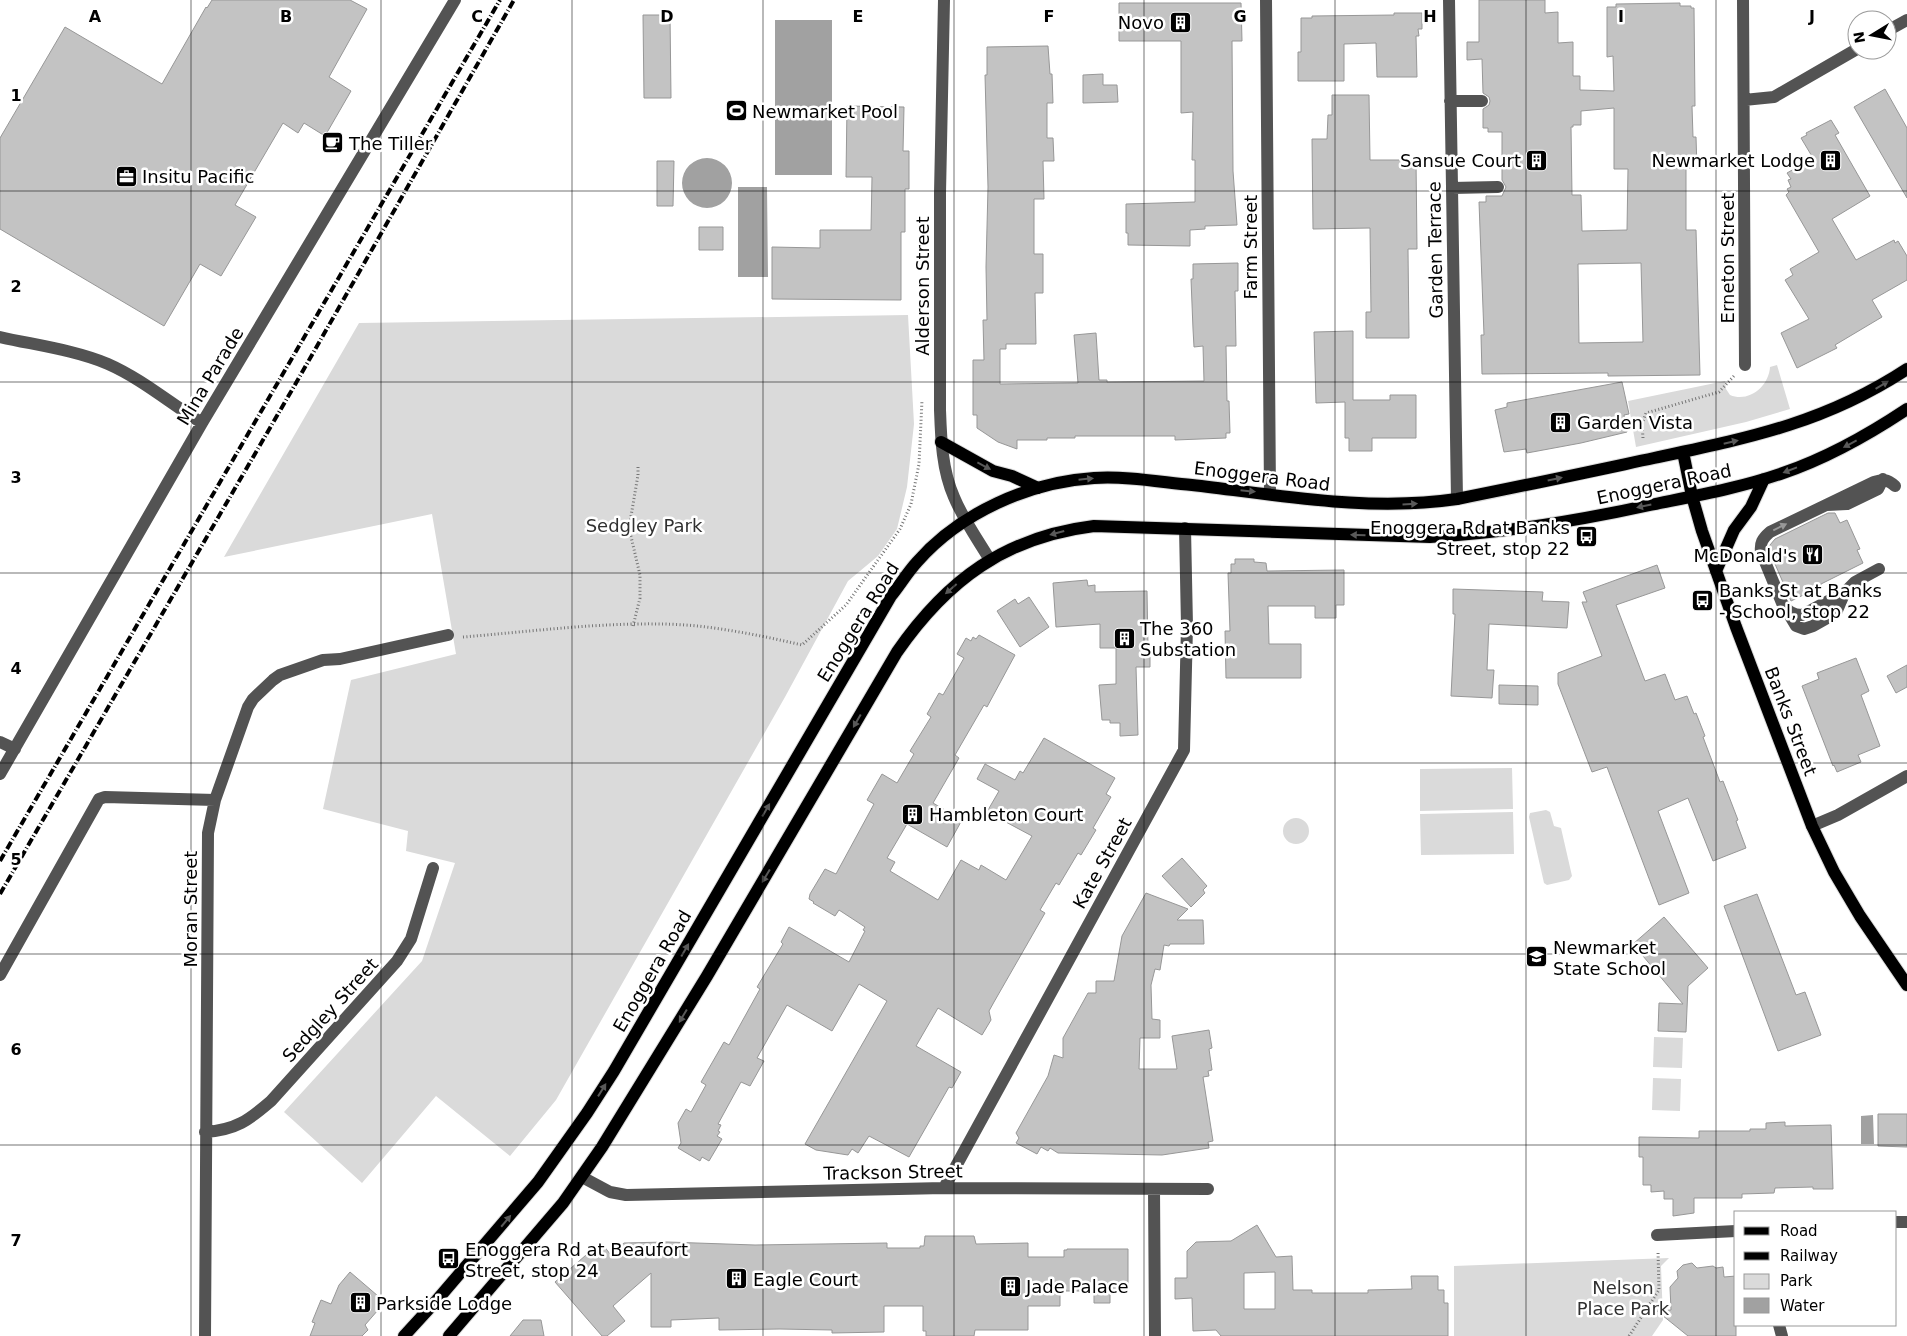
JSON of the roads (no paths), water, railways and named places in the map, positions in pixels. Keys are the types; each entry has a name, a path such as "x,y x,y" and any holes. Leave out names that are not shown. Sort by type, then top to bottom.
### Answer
{"main road":[{"name":"Enoggera Road","path":"404,1336 510,1216 559,1153 614,1071 892,596 917,562 942,539 966,521 999,503 1038,488 1075,480 1111,477 1334,502 1372,504 1430,503 1457,499 1752,437 1817,417 1878,388 1907,370"},
{"name":"Enoggera Road","path":"449,1336 563,1203 582,1177 651,1071 897,652 941,598 974,570 1017,547 1042,537 1077,528 1110,526 1384,536 1473,534 1549,525 1692,496 1764,479 1816,460 1844,447 1870,434 1907,409"},
{"path":"941,442 984,466 1038,488"},
{"name":"Banks Street","path":"1683,452 1692,496 1702,531 1812,826 1842,887 1907,985"},
{"path":"1716,571 1734,530 1751,506 1764,479"}],"street":[{"name":"Mina Parade","path":"0,774 202,423 455,0"},
{"name":"Alderson Street","path":"944,0 940,193 941,442 949,485 966,521 990,560"},
{"name":"Farm Street","path":"1266,0 1270,494"},
{"name":"Garden Terrace","path":"1449,0 1457,499"},
{"name":"Erneton Street","path":"1743,0 1745,365"},
{"path":"1744,100 1774,97 1847,55"},
{"path":"1450,101 1482,101"},
{"path":"1452,188 1498,187"},
{"path":"0,337 88,357 109,364 156,392 202,423"},
{"path":"1879,569 1855,582 1845,592 1802,615 1794,615 1787,610 1761,552 1760,544 1763,538 1770,532 1825,505 1847,504 1878,489 1883,479 1889,480 1895,486"},
{"name":"Kate Street","path":"944,1188 1184,750 1187,626 1185,528"},
{"name":"Moran Street","path":"205,1336 208,833 215,800 248,707 253,699 276,677 323,660 340,659 448,635"},
{"path":"0,742 15,749"},
{"path":"1812,826 1907,776"},
{"path":"0,975 99,799 105,797 215,800"},
{"name":"Sedgley Street","path":"205,1132 224,1130 237,1126 249,1120 266,1105 398,961 411,939 433,868"},
{"name":"Trackson Street","path":"582,1177 610,1192 626,1196 944,1188 1208,1189"},
{"path":"1154,1189 1155,1336"},
{"path":"1657,1235 1734,1231"}],"water":[{"path":"775,20 832,20 832,175 775,175"},
{"path":"702,158 712,158 725,165 732,178 732,188 725,201 712,208 702,208 693,204 686,197 682,188 682,178 686,169 693,162"},
{"path":"738,187 767,187 768,277 738,277"},
{"path":"1873,1115 1874,1144 1861,1144 1861,1116"}],"railway":[{"path":"0,861 500,0"},
{"path":"0,894 296,383 514,0"}],"place":[{"name":"Novo","path":"1180,22"},
{"name":"Newmarket Pool","path":"736,111"},
{"name":"The Tiller","path":"333,143"},
{"name":"Sansue Court","path":"1537,160"},
{"name":"Newmarket Lodge","path":"1831,160"},
{"name":"Insitu Pacific","path":"126,176"},
{"name":"Garden Vista","path":"1561,422"},
{"name":"Enoggera Rd at Banks Street, stop 22","path":"1586,537"},
{"name":"McDonald's","path":"1813,555"},
{"name":"Banks St at Banks - School, stop 22","path":"1703,600"},
{"name":"The 360 Substation","path":"1124,638"},
{"name":"Hambleton Court","path":"913,814"},
{"name":"Newmarket State School","path":"1537,957"},
{"name":"Enoggera Rd at Beaufort Street, stop 24","path":"449,1259"},
{"name":"Eagle Court","path":"737,1279"},
{"name":"Jade Palace","path":"1010,1286"},
{"name":"Parkside Lodge","path":"360,1303"}],"park label":[{"name":"Sedgley Park","path":"644,525"},
{"name":"Nelson Place Park","path":"1623,1297"}]}
